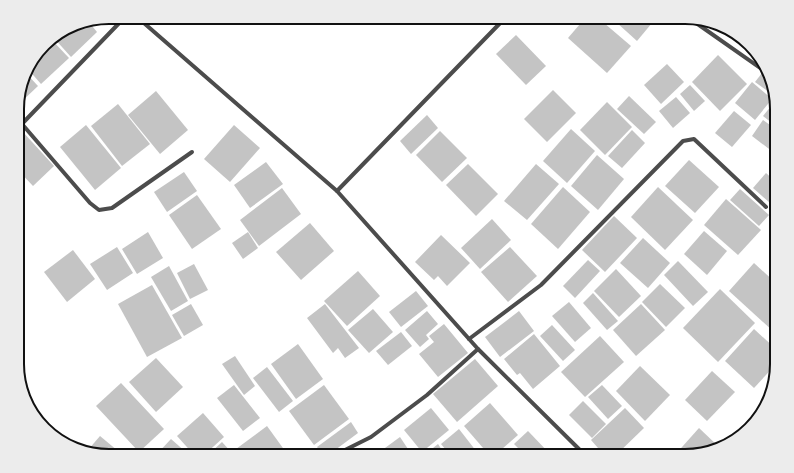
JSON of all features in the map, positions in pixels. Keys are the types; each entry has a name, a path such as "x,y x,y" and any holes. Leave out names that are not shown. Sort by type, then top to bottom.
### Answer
{"street":[{"path":"24,122 117,24"},
{"path":"145,24 338,191 478,349 579,449"},
{"path":"338,191 499,24"},
{"path":"700,26 759,67"},
{"path":"24,126 90,203 100,210 112,208 192,152"},
{"path":"469,339 540,285 683,141 694,139 766,207"},
{"path":"347,449 371,437 427,395 478,349"}],"building":[{"path":"580,24 605,24 631,46 607,73 568,38"},
{"path":"618,24 651,24 637,41"},
{"path":"92,26 97,32 71,57 57,42 66,35"},
{"path":"516,35 546,66 526,85 496,54"},
{"path":"55,43 69,58 41,84 32,74 35,66"},
{"path":"718,55 747,84 720,111 692,82"},
{"path":"667,64 684,82 661,104 644,85"},
{"path":"762,73 768,91 755,82"},
{"path":"30,78 38,86 25,98"},
{"path":"752,82 769,96 770,102 755,120 735,103"},
{"path":"690,85 705,101 694,111 680,94"},
{"path":"553,90 576,113 547,142 524,119"},
{"path":"156,91 188,130 160,154 128,115"},
{"path":"629,96 656,122 644,134 617,109"},
{"path":"676,97 690,113 673,128 659,111"},
{"path":"607,102 632,127 605,155 580,130"},
{"path":"118,104 150,144 122,166 91,126"},
{"path":"770,107 770,122 763,116"},
{"path":"734,111 751,125 732,147 715,133"},
{"path":"427,115 438,128 411,154 400,141"},
{"path":"763,120 770,125 770,150 752,136"},
{"path":"86,125 121,168 95,190 60,147"},
{"path":"234,125 260,148 230,182 204,159"},
{"path":"571,129 595,151 567,183 543,161"},
{"path":"632,130 645,143 622,168 608,156"},
{"path":"440,131 467,158 442,182 416,155"},
{"path":"24,133 54,166 33,186 24,176"},
{"path":"597,155 624,179 598,210 571,186"},
{"path":"689,160 719,187 695,213 665,186"},
{"path":"266,162 283,184 250,208 234,185"},
{"path":"468,164 498,194 476,216 446,185"},
{"path":"536,164 559,184 527,220 504,201"},
{"path":"184,172 197,191 167,212 154,192"},
{"path":"766,173 770,177 770,203 753,188"},
{"path":"563,187 590,212 558,249 531,224"},
{"path":"658,187 693,220 665,250 631,217"},
{"path":"282,188 301,214 259,246 240,220"},
{"path":"740,189 769,215 759,226 730,200"},
{"path":"197,195 221,229 192,249 169,215"},
{"path":"726,199 761,230 738,255 704,225"},
{"path":"614,216 637,238 605,272 582,250"},
{"path":"492,219 511,240 480,269 461,248"},
{"path":"310,223 334,251 301,280 276,252"},
{"path":"704,231 727,251 707,275 684,254"},
{"path":"148,232 163,258 137,274 122,249"},
{"path":"248,232 258,248 243,259 232,243"},
{"path":"441,235 470,263 447,286 438,276 434,280 415,262"},
{"path":"643,238 670,263 648,288 620,263"},
{"path":"117,247 133,273 107,290 90,264"},
{"path":"510,247 537,276 508,302 481,272"},
{"path":"73,250 95,279 67,302 44,272"},
{"path":"588,260 600,271 575,298 563,286"},
{"path":"678,261 708,292 693,306 664,275"},
{"path":"754,263 770,278 770,328 729,291"},
{"path":"194,264 208,290 190,299 177,273"},
{"path":"169,266 188,301 171,311 151,277"},
{"path":"616,269 641,296 619,317 594,291"},
{"path":"358,271 380,296 347,326 324,301"},
{"path":"660,284 685,308 666,327 642,302"},
{"path":"152,285 182,338 147,357 118,304"},
{"path":"720,289 755,323 718,362 683,328"},
{"path":"416,291 428,306 401,327 389,312"},
{"path":"593,293 618,321 607,330 583,303"},
{"path":"569,302 591,328 575,342 552,316"},
{"path":"191,304 203,325 184,336 172,315"},
{"path":"325,304 359,348 345,358 338,348 333,353 307,318"},
{"path":"641,304 665,330 636,356 613,330"},
{"path":"373,309 393,332 369,353 348,330"},
{"path":"427,311 438,324 426,335 429,339 420,347 405,330"},
{"path":"519,311 534,331 500,357 485,337"},
{"path":"444,324 468,353 438,377 419,354 434,342 429,336"},
{"path":"552,325 575,350 563,361 540,336"},
{"path":"754,329 770,344 770,371 754,388 725,361"},
{"path":"401,332 412,346 388,365 376,351"},
{"path":"534,334 560,366 533,389 520,373 517,375 504,359"},
{"path":"600,336 624,362 585,397 561,372"},
{"path":"298,344 323,379 296,399 271,364"},
{"path":"235,356 255,386 244,395 222,364"},
{"path":"156,358 183,387 156,412 129,382"},
{"path":"475,359 498,386 457,422 433,394"},
{"path":"640,366 670,395 645,421 616,391"},
{"path":"267,367 293,401 279,412 253,378"},
{"path":"712,371 735,392 707,421 685,400"},
{"path":"121,383 164,429 142,449 136,449 96,406"},
{"path":"234,385 260,418 243,431 217,398"},
{"path":"324,385 349,419 314,445 289,411"},
{"path":"602,385 622,406 608,419 588,397"},
{"path":"583,401 606,424 592,438 569,415"},
{"path":"490,403 518,435 502,449 484,449 464,426"},
{"path":"431,408 449,430 426,449 420,449 404,430"},
{"path":"625,408 644,428 622,449 599,449 591,440"},
{"path":"203,413 224,437 211,449 189,449 177,436"},
{"path":"351,422 358,433 336,449 319,449 317,447"},
{"path":"267,426 284,449 236,449"},
{"path":"699,428 715,443 691,449 680,449"},
{"path":"459,429 475,449 445,449 441,444"},
{"path":"528,431 545,449 519,449 514,444"},
{"path":"100,436 116,449 98,448 91,447"},
{"path":"400,437 408,449 384,449"},
{"path":"171,439 182,449 162,449"},
{"path":"222,442 228,449 214,449"},
{"path":"438,444 441,449 432,449"}]}
